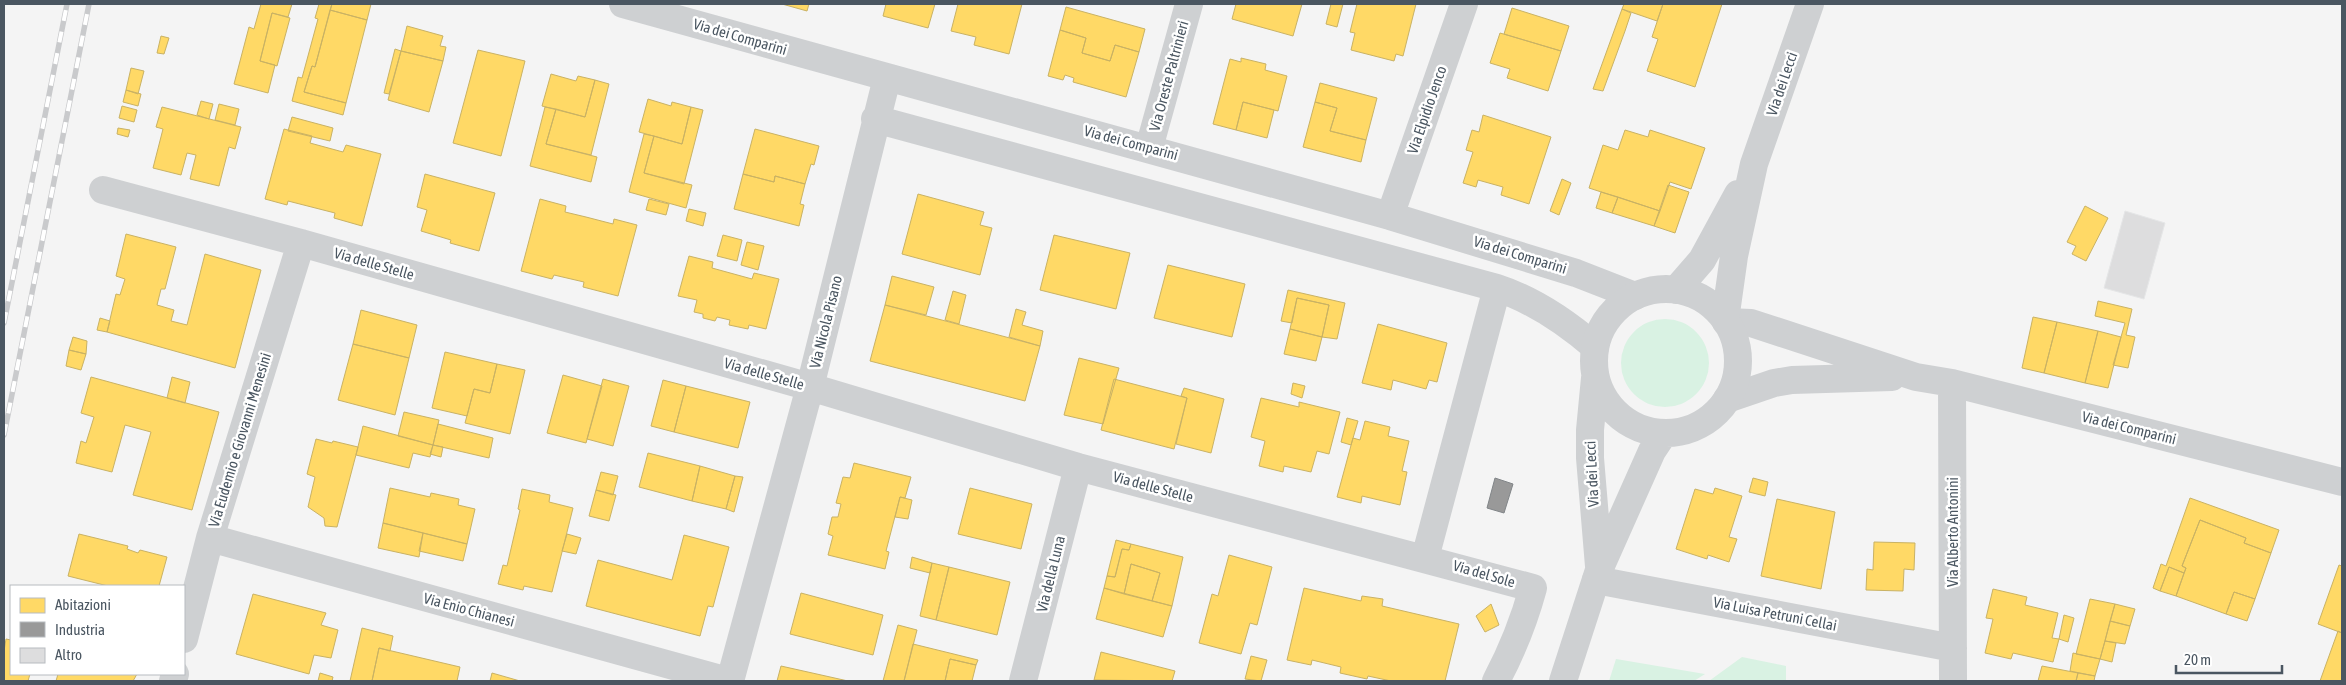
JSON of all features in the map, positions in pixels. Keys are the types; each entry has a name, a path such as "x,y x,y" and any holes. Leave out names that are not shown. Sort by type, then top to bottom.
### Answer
{"street":[{"name":"Via dei Comparini","path":"623,4 666,10 887,78 1149,148 1390,216 1576,273 1635,296"},
{"name":"Via Oreste Paltrinieri","path":"1149,148 1188,4"},
{"name":"Via Elpidio Jenco","path":"1390,216 1464,4"},
{"name":"Via dei Lecci","path":"1726,321 1734,256 1754,164 1810,4"},
{"name":"Via Nicola Pisano","path":"729,681 810,387 887,78"},
{"path":"876,119 1497,288 1512,293 1546,310 1578,332 1595,347"},
{"name":"Via dei Lecci","path":"1676,290 1690,275 1711,245 1754,164"},
{"name":"Via delle Stelle","path":"102,190 300,243 810,387 1078,467 1425,558"},
{"name":"Via Eudemio e Giovanni Menesini","path":"185,635 210,538 300,243"},
{"path":"1425,558 1497,288"},
{"path":"1652,290 1676,290 1701,298 1710,304 1726,321 1735,342 1738,365 1734,383 1727,399 1711,418 1677,433 1664,433 1637,427 1625,421 1606,401 1595,378 1595,347 1602,326 1609,316 1635,296 1652,290"},
{"name":"Via dei Comparini","path":"1726,321 1751,323 1916,377 1952,384 2342,482"},
{"name":"Via dei Comparini","path":"1727,399 1774,383 1792,380 1916,377"},
{"name":"Via dei Lecci","path":"1595,378 1590,430 1590,458 1597,575"},
{"name":"Via Alberto Antonini","path":"1952,384 1953,681"},
{"name":"Via dei Lecci","path":"1562,681 1597,575 1652,451 1664,433"},
{"name":"Via della Luna","path":"1023,681 1078,467"},
{"name":"Via Enio Chianesi","path":"210,538 729,681"},
{"name":"Via del Sole","path":"1425,558 1533,588 1525,617 1496,681"},
{"name":"Via Luisa Petruni Cellai","path":"1597,575 1953,648"}],"green space":[{"path":"1665,319 1682,323 1696,332 1705,346 1709,363 1705,380 1696,394 1682,403 1665,407 1648,403 1634,394 1625,380 1621,363 1625,346 1634,332 1648,323"},
{"path":"1742,657 1786,666 1786,681 1709,681"},
{"path":"1616,659 1705,674 1694,681 1609,681"}],"building: Abitazioni":[{"path":"261,4 292,4 288,17 272,13 260,61 275,65 268,93 234,84 249,27 254,29"},
{"path":"319,4 332,4 315,67 312,66 304,92 346,103 343,115 292,101 298,77 302,78 318,19 315,18"},
{"path":"332,4 371,4 367,20 330,10"},
{"path":"782,4 809,4 807,11"},
{"path":"886,4 935,4 928,28 883,16"},
{"path":"958,4 1022,4 1009,54 974,45 976,37 951,31"},
{"path":"1236,4 1302,4 1293,36 1232,19"},
{"path":"1331,4 1343,4 1337,27 1326,24"},
{"path":"1357,4 1416,4 1403,56 1396,54 1394,61 1351,50 1355,33 1350,32"},
{"path":"1624,4 1663,4 1657,21 1622,9"},
{"path":"1663,4 1722,4 1695,87 1647,71 1658,39 1652,37"},
{"path":"1066,7 1145,29 1139,52 1115,45 1110,61 1082,53 1086,38 1060,30"},
{"path":"1512,8 1569,26 1561,51 1504,34"},
{"path":"1622,9 1631,13 1625,31 1603,91 1593,89"},
{"path":"330,10 367,20 346,103 304,92 312,66 315,67"},
{"path":"272,13 290,18 277,66 260,61"},
{"path":"407,26 443,36 440,46 446,47 443,61 401,51"},
{"path":"1060,30 1086,38 1082,53 1110,61 1115,45 1139,52 1126,97 1073,82 1074,78 1065,75 1063,80 1048,76"},
{"path":"1500,33 1561,51 1548,91 1507,78 1510,69 1490,63"},
{"path":"161,36 169,38 164,54 157,53"},
{"path":"395,49 401,51 389,94 384,93"},
{"path":"478,50 525,61 501,156 453,143"},
{"path":"401,51 443,61 429,112 388,100"},
{"path":"1241,58 1266,64 1265,70 1287,76 1278,111 1243,102 1236,130 1213,124 1230,59 1241,62"},
{"path":"131,68 144,71 138,94 126,90"},
{"path":"551,74 576,81 578,76 595,80 585,117 542,106"},
{"path":"595,80 609,84 591,155 546,144 556,109 585,117"},
{"path":"1320,83 1377,98 1366,140 1330,131 1337,108 1315,102"},
{"path":"126,90 141,94 138,106 123,102"},
{"path":"648,99 671,106 672,102 691,107 682,144 639,132"},
{"path":"201,101 213,104 209,119 197,115"},
{"path":"1243,102 1274,110 1267,138 1236,130"},
{"path":"1315,102 1337,108 1330,131 1366,140 1361,162 1303,147"},
{"path":"219,104 239,109 235,125 215,120"},
{"path":"122,106 137,110 134,122 119,118"},
{"path":"162,107 241,127 235,149 229,147 219,186 190,179 196,155 187,153 181,175 153,168 163,129 156,127"},
{"path":"545,107 556,109 546,144 597,157 591,182 530,166"},
{"path":"691,107 703,110 684,184 644,173 654,136 682,144"},
{"path":"1483,115 1551,137 1529,204 1501,195 1503,187 1478,180 1476,187 1463,183 1473,152 1466,150 1472,130 1479,132"},
{"path":"292,117 333,128 330,141 288,131"},
{"path":"118,128 130,130 128,137 117,134"},
{"path":"284,129 312,136 310,143 343,152 346,145 381,154 362,226 334,218 335,213 288,201 287,205 265,199"},
{"path":"755,129 819,146 814,165 811,164 805,184 775,176 774,182 743,174"},
{"path":"1625,130 1648,137 1650,130 1705,148 1691,189 1670,182 1660,211 1589,188 1603,145 1618,150"},
{"path":"644,134 654,136 644,173 692,185 686,208 629,192"},
{"path":"425,174 495,193 479,251 450,243 451,240 421,231 427,210 417,207"},
{"path":"743,174 774,182 775,176 805,184 800,204 804,205 799,226 734,209"},
{"path":"1562,179 1571,183 1559,215 1550,211"},
{"path":"1668,185 1689,192 1675,233 1654,226"},
{"path":"1601,192 1618,197 1612,213 1596,208"},
{"path":"918,194 984,212 980,225 992,228 980,275 902,254"},
{"path":"1618,197 1660,211 1654,226 1612,213"},
{"path":"540,199 566,206 565,212 613,224 614,219 637,225 618,296 583,287 584,282 554,275 552,279 521,271"},
{"path":"649,199 669,204 666,215 646,210"},
{"path":"2085,206 2108,218 2086,261 2072,254 2076,246 2067,242"},
{"path":"689,209 706,213 703,226 686,221"},
{"path":"126,234 176,247 165,289 161,289 157,305 174,310 171,321 187,325 205,254 261,270 235,368 107,332 116,294 120,295 125,279 116,276"},
{"path":"723,235 742,240 737,261 717,256"},
{"path":"1054,235 1130,253 1116,309 1040,290"},
{"path":"747,242 764,246 758,270 741,265"},
{"path":"689,256 713,262 712,268 752,279 754,273 779,279 766,329 749,325 748,329 729,325 730,320 717,317 715,321 703,318 703,314 694,312 697,300 678,296"},
{"path":"1168,265 1245,284 1232,337 1154,318"},
{"path":"892,276 934,287 926,315 885,305"},
{"path":"1288,290 1345,303 1337,339 1322,337 1329,305 1297,298 1292,323 1281,321"},
{"path":"953,291 966,295 959,324 945,320"},
{"path":"1297,298 1329,305 1322,337 1290,329"},
{"path":"2098,301 2132,309 2126,335 2135,337 2128,368 2113,365 2125,323 2095,316"},
{"path":"885,305 1040,346 1025,401 870,361"},
{"path":"1016,309 1026,312 1022,325 1043,331 1040,346 1009,337"},
{"path":"361,310 417,325 409,358 353,344"},
{"path":"2033,317 2057,322 2044,373 2022,368"},
{"path":"100,318 110,321 107,332 97,330"},
{"path":"2057,322 2098,331 2085,383 2044,373"},
{"path":"1378,324 1447,343 1437,382 1429,380 1426,389 1393,380 1391,390 1362,383"},
{"path":"1290,329 1322,337 1316,361 1284,354"},
{"path":"2098,331 2121,337 2108,388 2085,383"},
{"path":"73,337 87,341 86,354 69,350"},
{"path":"353,344 409,358 395,415 338,400"},
{"path":"69,350 86,354 81,370 66,366"},
{"path":"445,352 497,364 490,393 474,389 467,416 432,408"},
{"path":"1079,358 1119,368 1103,424 1064,415"},
{"path":"497,364 525,370 510,434 465,423 474,389 490,393"},
{"path":"563,375 602,386 586,443 547,433"},
{"path":"91,377 219,412 192,510 133,495 151,432 125,425 112,472 76,463 81,441 86,443 94,417 81,413"},
{"path":"172,377 190,382 185,403 167,398"},
{"path":"603,379 629,386 613,446 587,439"},
{"path":"1114,379 1187,398 1174,449 1101,430"},
{"path":"663,380 686,386 674,432 651,426"},
{"path":"1293,383 1305,386 1302,398 1291,394"},
{"path":"686,386 750,402 738,448 674,432"},
{"path":"1184,388 1224,399 1211,453 1176,444 1187,398 1181,396"},
{"path":"1261,398 1299,407 1299,402 1340,412 1329,454 1317,451 1311,472 1284,466 1283,472 1259,466 1265,441 1251,437"},
{"path":"404,412 439,420 433,445 398,436"},
{"path":"1347,418 1358,421 1351,445 1341,442"},
{"path":"1365,421 1390,427 1388,436 1409,441 1402,471 1407,472 1400,505 1362,496 1361,503 1337,497 1353,438 1360,440"},
{"path":"438,424 493,438 489,458 433,445"},
{"path":"363,426 433,445 430,457 413,453 409,468 356,455"},
{"path":"316,439 358,447 337,527 325,526 324,518 308,507 315,477 307,474"},
{"path":"433,445 443,447 441,457 430,454"},
{"path":"648,453 700,466 692,501 639,487"},
{"path":"854,463 911,477 905,498 900,497 886,551 889,552 885,569 828,555 833,536 828,534 832,517 838,517 841,504 836,503 843,477 850,478"},
{"path":"700,466 735,476 726,509 692,501"},
{"path":"601,472 618,476 613,495 596,490"},
{"path":"735,476 743,477 734,512 726,509"},
{"path":"1753,478 1768,482 1765,496 1749,492"},
{"path":"390,488 430,497 431,493 459,499 458,505 475,509 467,544 383,523"},
{"path":"970,488 1032,504 1021,549 958,534"},
{"path":"1715,488 1742,496 1729,537 1737,539 1729,562 1708,555 1707,559 1676,549 1695,489 1713,494"},
{"path":"522,489 550,495 549,502 573,508 552,592 524,586 523,590 498,584 503,565 507,566 520,510 518,509"},
{"path":"596,490 616,495 609,521 589,516"},
{"path":"900,497 912,500 908,519 895,517"},
{"path":"2190,498 2279,530 2271,553 2244,543 2246,538 2200,520 2182,566 2186,568 2184,573 2169,567 2160,591 2153,588 2161,564 2166,566"},
{"path":"1777,499 1835,512 1821,589 1761,576"},
{"path":"2200,520 2246,538 2244,543 2271,553 2255,599 2234,592 2226,614 2176,596 2186,568 2182,566"},
{"path":"383,523 423,533 419,557 378,548"},
{"path":"423,533 467,544 463,561 419,551"},
{"path":"79,534 128,546 127,549 138,553 140,550 167,557 159,585 104,585 68,576"},
{"path":"567,534 581,538 576,554 562,551"},
{"path":"684,535 729,547 713,607 708,606 700,636 586,606 598,560 672,580"},
{"path":"1116,540 1131,544 1129,550 1122,549 1115,577 1107,576"},
{"path":"1874,542 1915,543 1914,570 1904,569 1903,591 1866,590 1867,569 1873,570"},
{"path":"1131,544 1183,557 1172,606 1152,601 1160,573 1131,564 1124,594 1104,588 1107,576 1115,577 1122,549 1129,550"},
{"path":"1229,555 1272,567 1257,625 1250,623 1241,654 1199,643 1212,594 1218,596"},
{"path":"912,557 932,563 930,573 910,568"},
{"path":"932,563 949,567 936,620 920,616"},
{"path":"1131,564 1160,573 1152,601 1124,594"},
{"path":"2339,565 2342,566 2342,633 2318,624"},
{"path":"949,567 1010,582 997,635 936,620"},
{"path":"2169,567 2184,573 2176,596 2160,591"},
{"path":"1104,588 1172,606 1163,637 1096,619"},
{"path":"1304,588 1361,601 1362,596 1383,599 1382,606 1459,624 1445,681 1391,681 1368,676 1367,679 1340,673 1341,667 1312,660 1311,665 1287,660"},
{"path":"1993,589 2027,597 2025,605 2058,613 2052,638 2059,639 2053,662 2013,653 2011,659 1985,653 1993,619 1986,618"},
{"path":"2234,592 2255,599 2247,621 2226,614"},
{"path":"801,593 883,615 873,655 790,634"},
{"path":"253,594 326,613 321,625 338,630 331,658 314,655 309,674 236,654"},
{"path":"2090,599 2115,604 2100,659 2076,654"},
{"path":"1491,604 1499,625 1485,632 1476,616"},
{"path":"2115,604 2135,609 2130,626 2110,621"},
{"path":"2064,615 2074,618 2068,642 2059,639"},
{"path":"2110,621 2130,626 2125,644 2105,641"},
{"path":"898,625 917,630 904,681 883,681"},
{"path":"362,628 393,636 390,651 379,648 372,681 350,681"},
{"path":"2338,631 2342,633 2342,681 2320,681"},
{"path":"6,639 10,640 10,675 30,675 28,681 4,681"},
{"path":"2105,641 2116,643 2112,662 2100,659"},
{"path":"913,644 978,660 976,665 950,659 945,681 904,681"},
{"path":"379,648 460,667 457,681 372,681"},
{"path":"1101,652 1175,671 1172,681 1094,680"},
{"path":"2073,653 2100,659 2095,676 2070,671"},
{"path":"1251,656 1267,660 1261,681 1245,679"},
{"path":"950,659 976,665 972,681 945,681"},
{"path":"781,666 848,681 777,681"},
{"path":"2042,666 2078,673 2076,681 2038,681"},
{"path":"320,673 333,677 332,681 318,681"},
{"path":"492,673 520,681 490,681"},
{"path":"2078,673 2095,676 2094,681 2076,681"},
{"path":"58,675 136,675 133,681 56,681"}],"building: Industria":[{"path":"1495,478 1513,484 1504,513 1487,508"}],"building: Altro":[{"path":"2125,211 2165,223 2144,299 2104,288"}],"railway":[{"path":"4,323 67,4"},
{"path":"4,435 89,4"}]}
